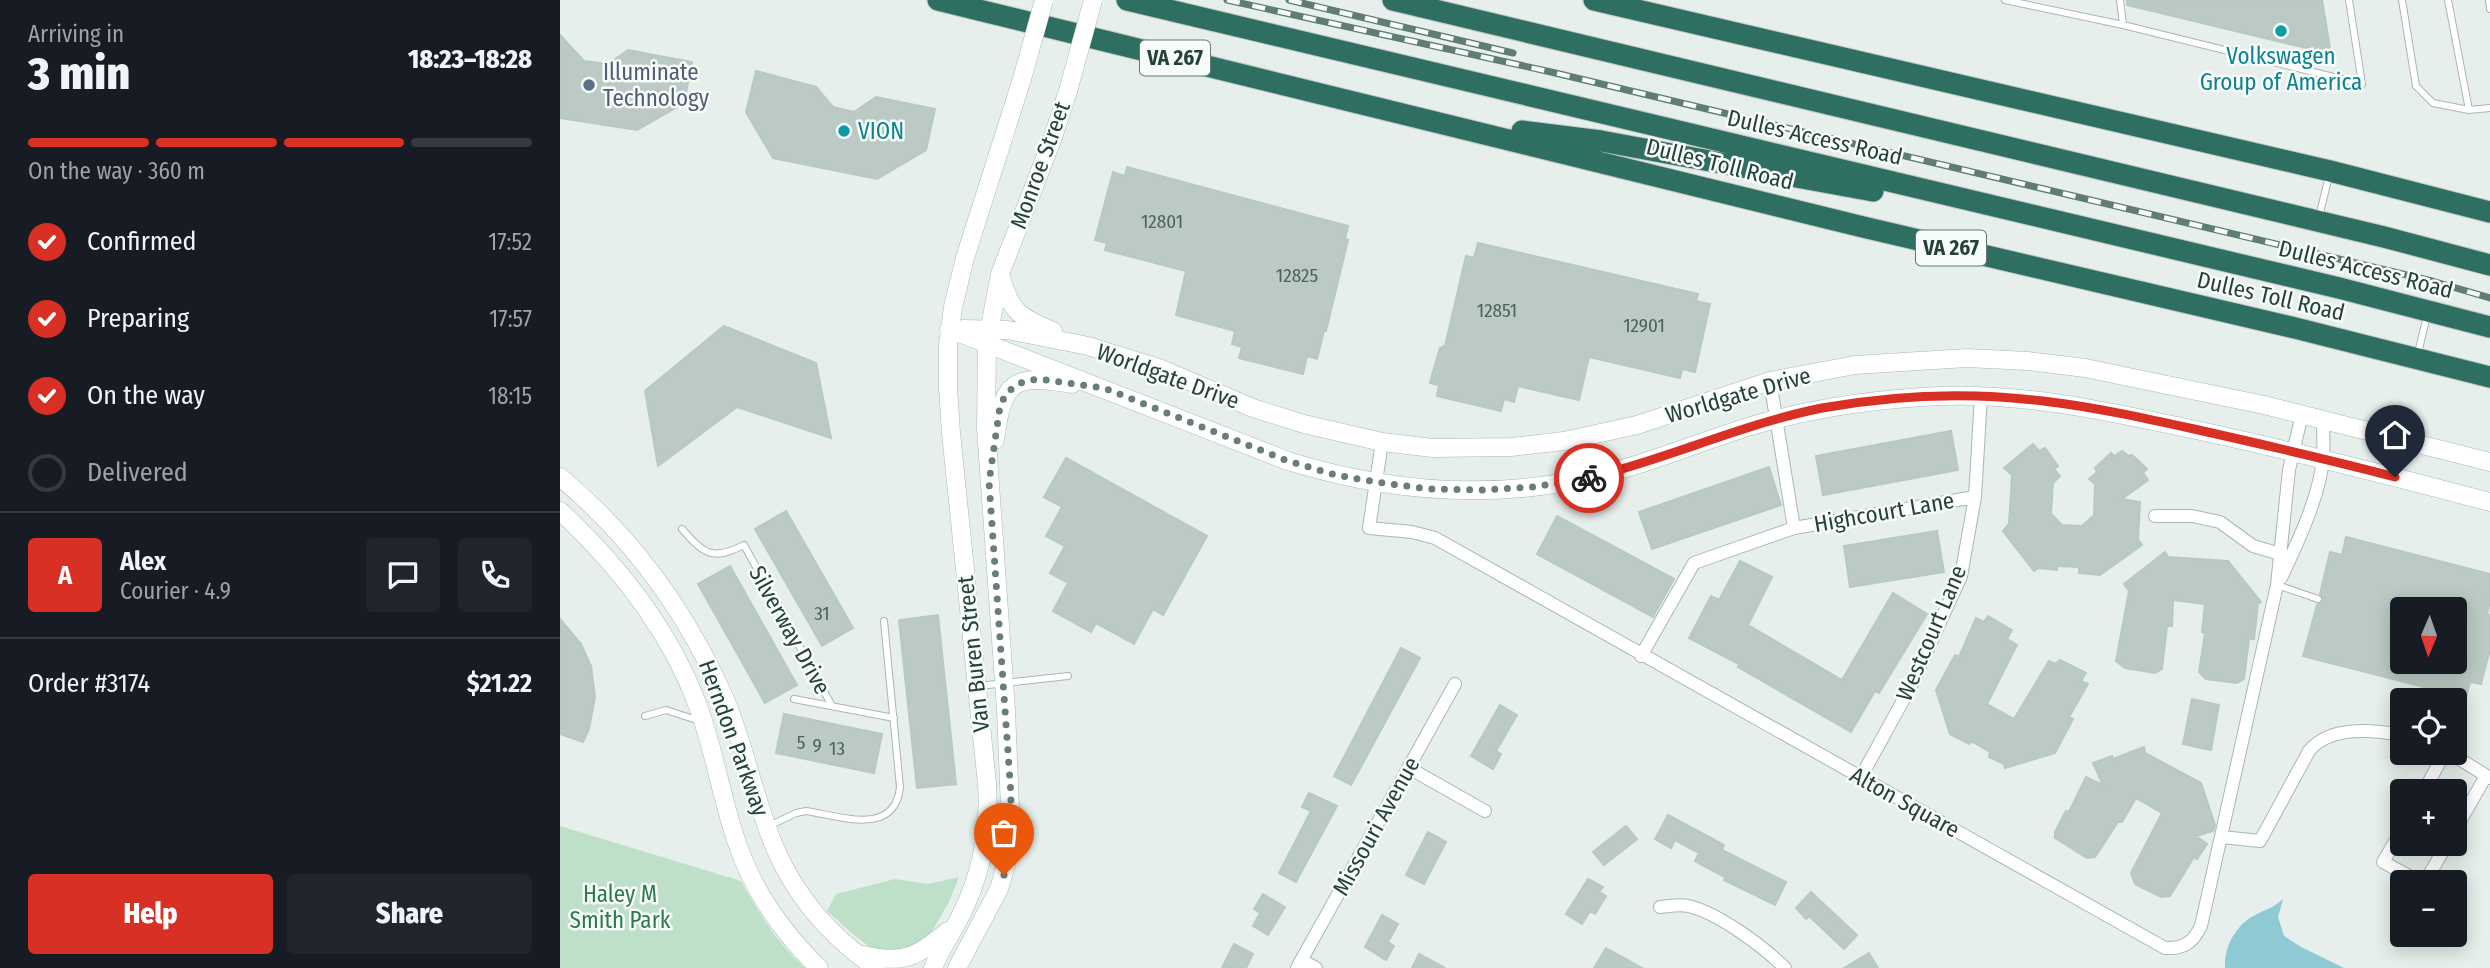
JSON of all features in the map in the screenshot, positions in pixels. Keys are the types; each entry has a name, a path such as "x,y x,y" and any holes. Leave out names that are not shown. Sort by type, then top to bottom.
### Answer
{"highway":[{"name":"Dulles Toll Road","path":"937,0 1961,251 2490,377"},
{"name":"Dulles Access Road","path":"1127,0 2490,327"},
{"name":"Dulles Access Road","path":"1393,0 2490,265"},
{"path":"1594,0 2330,171 2490,212"},
{"path":"1413,116 1601,141 1929,203 2023,213"}],"main road":[{"name":"Monroe Street","path":"949,329 965,258 1044,0"},
{"name":"Monroe Street","path":"988,337 1000,274 1052,140 1093,0"},
{"path":"1000,274 1007,298 1020,315 1034,324 1088,346"},
{"name":"Worldgate Drive","path":"949,329 988,337 1104,388 1288,461 1336,475 1376,482 1468,490 1558,484 1609,473 1778,419 1824,408 1880,401 1981,396 2042,400 2100,410 2323,458 2490,502"},
{"name":"Van Buren Street","path":"933,968 976,882 987,834 987,784 949,408 949,329"},
{"name":"Worldgate Drive","path":"988,337 1008,330 1088,346 1158,368 1279,417 1382,442 1459,449 1564,441 1637,425 1770,381 1855,365 1967,358 2028,361 2085,368 2302,414 2490,462"},
{"name":"Van Buren Street","path":"957,968 993,903 1004,875 1010,848 1011,795 985,409 988,337"},
{"path":"989,482 1000,406 1006,394 1015,386 1038,379 1104,388"},
{"name":"Herndon Parkway","path":"560,477 592,505 629,544 673,602 693,634 725,699 782,864 802,897 825,925 856,954 876,968"},
{"name":"Herndon Parkway","path":"560,512 594,544 624,580 652,618 683,672 704,723 735,838 750,877 774,916 820,968"},
{"path":"856,954 885,960 908,958 923,951 957,924"}],"street":[{"name":"Highcourt Lane","path":"1770,381 1794,528"},
{"name":"Westcourt Lane","path":"1861,777 1911,686 1961,576 1975,497 1981,396"},
{"name":"Alton Square","path":"1382,442 1369,528 1412,532 1435,538 2165,948 2179,948 2194,940 2201,926 2222,837 2285,556 2289,470 2302,414"},
{"name":"Alton Square","path":"2285,556 2301,535 2323,458 2323,419"},
{"name":"Highcourt Lane","path":"1641,656 1694,563 1794,528 1975,497"},
{"path":"2155,516 2192,516 2220,522 2253,546 2285,556"},
{"name":"Missouri Avenue","path":"1299,964 1455,684"},
{"path":"2222,837 2260,841 2309,751 2318,740 2334,734 2373,730 2390,733"},
{"path":"2467,764 2488,777 2467,811"},
{"path":"1409,768 1485,811"},
{"path":"2390,851 2384,862 2398,870"},
{"path":"1661,907 1682,906 1703,911 1748,937 1785,968"},
{"path":"1299,964 1316,968"}],"lane":[{"path":"2005,0 2123,25 2362,84 2349,0"},
{"path":"2120,0 2123,25"},
{"path":"2402,0 2416,86 2433,103 2469,110 2490,108"},
{"path":"2448,0 2469,110"},
{"path":"2488,0 2490,9"},
{"path":"2318,222 2330,171"},
{"path":"2417,358 2428,311"},
{"name":"Silverway Drive","path":"682,529 699,548 715,555 725,554 744,545 832,706"},
{"path":"2277,585 2318,598"},
{"path":"767,827 801,811 866,820 886,816 896,806 900,787 884,621"},
{"path":"976,686 1068,676"},
{"name":"Silverway Drive","path":"794,699 894,718"},
{"path":"645,716 666,710 704,723"}],"green space":[{"name":"Haley M Smith Park","path":"560,826 741,881 769,927 805,968 560,968"},
{"path":"959,877 949,902 916,959 875,951 827,911 836,894 895,879 928,884"}],"water":[{"path":"2283,899 2278,917 2284,936 2344,968 2225,968 2229,945 2241,926"}],"building":[{"name":"Volkswagen Group of America","path":"2127,0 2322,0 2331,54 2127,5"},
{"path":"560,35 584,61 608,64 628,50 692,62 684,103 637,130 560,118"},
{"name":"VION","path":"756,71 816,87 833,107 854,112 876,97 935,109 926,150 877,179 773,158 746,112"},
{"path":"1127,167 1348,226 1345,239 1348,240 1326,331 1317,359 1307,356 1303,374 1239,358 1242,347 1232,344 1235,331 1176,315 1186,271 1105,250 1107,243 1095,240 1113,172 1125,176"},
{"path":"1478,243 1698,294 1696,301 1710,304 1695,372 1682,369 1680,378 1589,357 1579,400 1518,386 1514,402 1504,399 1501,411 1437,396 1439,385 1430,383 1432,375 1440,348 1445,346 1466,256 1474,258"},
{"path":"724,326 816,363 831,438 737,407 658,466 645,391"},
{"path":"1951,431 1958,470 1823,495 1816,456"},
{"path":"2033,444 2039,451 2045,448 2058,466 2054,469 2060,476 2053,483 2051,514 2062,525 2082,526 2094,515 2095,484 2089,479 2097,472 2095,468 2111,453 2114,456 2122,451 2132,455 2147,469 2143,473 2148,480 2122,499 2140,502 2138,539 2142,545 2100,575 2079,573 2079,567 2057,566 2057,570 2038,568 2034,571 2003,531 2009,524 2012,475 2004,468"},
{"path":"1066,458 1207,536 1163,615 1153,609 1134,644 1096,623 1091,632 1053,611 1068,583 1050,573 1065,546 1046,536 1062,507 1044,497"},
{"path":"1769,467 1781,505 1652,549 1639,512"},
{"path":"786,511 853,628 822,646 755,529"},
{"path":"1557,516 1674,579 1653,617 1537,554"},
{"path":"1937,531 1944,572 1850,587 1844,546"},
{"path":"2346,537 2490,574 2490,603 2487,614 2490,615 2490,649 2481,684 2470,682 2467,694 2467,688 2428,688 2303,656 2317,605 2324,600 2320,594 2330,552 2342,555"},
{"path":"2165,552 2168,557 2228,561 2261,602 2258,604 2254,639 2249,639 2244,679 2237,683 2206,679 2199,672 2205,633 2202,632 2205,604 2173,600 2172,626 2167,626 2162,669 2155,673 2125,668 2116,661 2129,591 2124,584"},
{"path":"1740,561 1772,577 1748,625 1842,680 1893,593 1927,614 1879,693 1875,691 1851,732 1738,667 1739,664 1689,638 1711,596 1719,600"},
{"path":"730,566 797,685 765,703 698,584"},
{"path":"938,615 956,784 917,788 899,620"},
{"path":"1988,616 2012,630 2007,639 2017,645 1987,704 2014,719 2049,661 2056,664 2060,660 2086,673 2081,681 2088,684 2069,717 2073,719 2055,753 2005,768 2004,764 1989,757 1990,752 1971,741 1969,744 1950,734 1936,690 1955,655 1959,657 1976,618 1984,622"},
{"path":"560,619 581,644 591,666 595,697 589,729 583,742 560,734"},
{"path":"1401,648 1420,658 1351,785 1334,776"},
{"path":"2192,699 2219,705 2211,750 2183,744"},
{"path":"1500,705 1517,715 1496,751 1501,754 1493,769 1471,756"},
{"path":"784,714 882,734 874,773 776,753"},
{"path":"2144,747 2145,753 2201,783 2215,825 2213,831 2196,836 2207,844 2197,859 2194,857 2170,896 2161,897 2135,884 2131,873 2162,813 2136,798 2122,822 2118,822 2095,857 2087,858 2055,838 2055,832 2066,811 2069,812 2086,777 2103,785 2093,763 2112,756 2113,759"},
{"path":"1309,793 1337,806 1296,882 1279,873 1311,811 1302,807"},
{"path":"1668,815 1724,845 1722,850 1786,882 1775,905 1724,880 1725,877 1695,861 1699,853 1675,840 1671,848 1655,839"},
{"path":"1626,826 1637,839 1604,865 1593,852"},
{"path":"1428,832 1446,842 1424,884 1406,875"},
{"path":"1588,879 1603,887 1599,892 1606,896 1595,914 1590,911 1582,924 1566,914"},
{"path":"1811,892 1857,935 1844,949 1809,916 1806,919 1796,908"},
{"path":"1263,894 1285,907 1268,935 1253,926 1260,913 1254,909"},
{"path":"1382,915 1398,924 1388,942 1394,946 1386,960 1365,947"},
{"path":"1234,944 1253,954 1246,968 1222,968"},
{"path":"1606,948 1642,968 1594,968"},
{"path":"1869,953 1878,968 1844,968"},
{"path":"1419,954 1445,968 1412,968"}],"railway":[{"path":"1227,0 1551,72 2432,281 2490,298"},
{"path":"1289,0 1513,53"}],"way so far":[{"path":"1004,875 1010,848 1011,795 989,482 1000,406 1006,394 1015,386 1038,379 1104,388 1288,461 1336,475 1376,482 1429,489 1482,490 1533,487 1589,478"}],"place":[{"name":"Volkswagen Group of America","path":"2281,31"},
{"name":"Illuminate Technology","path":"589,85"},
{"name":"VION","path":"844,131"}],"route":[{"path":"1589,478 1732,432 1824,408 1941,396 2042,400 2100,410 2293,451 2395,477"}]}
